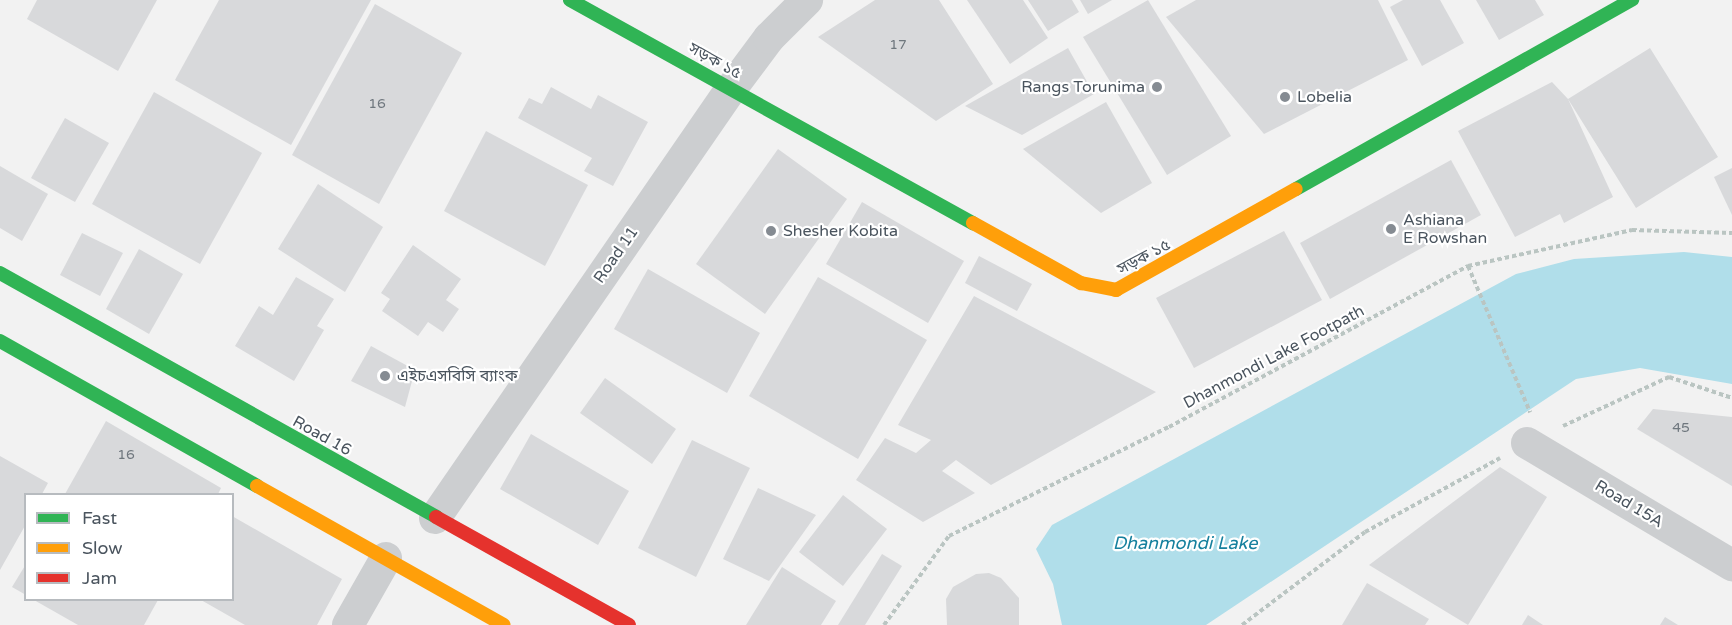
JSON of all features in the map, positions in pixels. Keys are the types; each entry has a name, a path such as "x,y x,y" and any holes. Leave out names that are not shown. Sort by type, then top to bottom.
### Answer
{"main road":[{"name":"সড়ক ১৫","path":"570,0 1082,283 1116,290 1632,0"},
{"name":"Road 16","path":"0,273 629,625"},
{"path":"0,341 504,625"}],"street":[{"name":"Road 11","path":"435,518 731,89 769,38 807,0"},
{"name":"Road 15A","path":"1529,428 1732,565"},
{"path":"348,625 386,558"}],"path":[{"name":"Dhanmondi Lake Footpath","path":"884,625 949,536 1169,427 1468,266 1632,230 1732,233"},
{"path":"1468,266 1529,428"},
{"path":"1242,625 1365,532 1529,428 1669,377 1732,398"}],"water":[{"name":"Dhanmondi Lake","path":"1684,252 1732,257 1732,384 1640,368 1576,379 1206,625 1062,625 1053,584 1036,549 1052,525 1516,274 1574,259"}],"building":[{"path":"37,0 157,0 118,71 27,19"},
{"path":"219,0 371,0 291,145 175,80"},
{"path":"875,0 939,0 993,84 936,121 818,37"},
{"path":"967,0 1023,0 1048,38 1010,64"},
{"path":"1028,0 1072,0 1079,12 1048,31"},
{"path":"1080,0 1112,0 1088,14"},
{"name":"Rangs Torunima","path":"1148,0 1231,136 1167,175 1083,37"},
{"name":"Lobelia","path":"1196,0 1378,0 1408,60 1264,134 1166,17"},
{"path":"1403,0 1440,0 1464,43 1422,66 1390,7"},
{"path":"1476,0 1535,0 1544,15 1499,40"},
{"path":"375,4 462,53 379,204 292,155"},
{"path":"1068,48 1094,94 1022,135 965,106"},
{"path":"1650,48 1718,157 1636,208 1568,99"},
{"path":"1552,82 1568,99 1613,197 1564,223 1560,214 1515,237 1458,131"},
{"path":"551,87 591,109 598,95 648,122 613,186 584,171 592,158 518,118 529,98 542,104"},
{"path":"154,92 262,153 200,264 92,204"},
{"path":"1106,102 1152,183 1101,213 1023,149"},
{"path":"65,118 109,143 75,202 31,178"},
{"path":"486,131 588,185 545,266 444,211"},
{"name":"Shesher Kobita","path":"778,149 847,199 765,314 696,264"},
{"name":"Ashiana E Rowshan","path":"1451,160 1481,215 1330,299 1300,243"},
{"path":"0,166 48,194 22,241 0,228"},
{"path":"1732,168 1732,215 1714,177"},
{"path":"318,184 383,227 345,292 278,249"},
{"path":"862,202 964,261 928,323 826,264"},
{"path":"1284,231 1322,300 1194,368 1156,298"},
{"path":"82,233 123,253 100,296 60,275"},
{"path":"413,245 461,279 446,300 459,309 443,332 428,322 418,336 382,311 390,299 381,293"},
{"path":"139,249 183,274 149,334 106,309"},
{"path":"979,256 1032,284 1017,311 965,283"},
{"path":"648,269 760,333 727,393 614,329"},
{"path":"296,277 334,299 317,326 324,330 294,381 235,346 259,306 273,315"},
{"path":"818,277 927,340 858,459 749,396"},
{"path":"974,296 1156,392 991,485 956,460 942,471 975,493 923,522 856,480 885,438 916,453 931,440 898,425"},
{"name":"এইচএসবিসি ব্যাংক","path":"371,346 415,370 405,407 351,381"},
{"path":"605,378 676,429 652,464 580,413"},
{"path":"1653,409 1732,417 1732,486 1637,429"},
{"path":"106,421 221,488 218,493 66,493"},
{"path":"531,434 629,491 598,545 500,489"},
{"path":"692,440 750,468 696,577 638,548"},
{"path":"0,456 48,483 43,493 24,493 24,528 0,570"},
{"path":"1500,467 1547,497 1468,625 1369,565"},
{"path":"758,488 816,515 769,581 723,559"},
{"path":"843,495 887,529 843,586 799,552"},
{"path":"234,517 342,579 317,625 245,625 203,601 234,601"},
{"path":"882,554 902,566 865,625 838,625"},
{"path":"24,567 24,594 12,587"},
{"path":"782,567 836,601 821,625 746,625"},
{"path":"989,573 1001,578 1019,598 1019,625 947,625 946,599 953,587 976,574"},
{"path":"1367,583 1429,619 1425,625 1342,625"},
{"path":"36,601 157,601 144,625 78,625"},
{"path":"1528,615 1543,625 1522,625"},
{"path":"1665,617 1678,625 1660,625"}],"traffic: fast":[{"path":"570,0 973,223"},
{"path":"1296,189 1632,0"},
{"path":"0,273 436,517"},
{"path":"0,341 257,486"}],"traffic: slow":[{"path":"973,223 1081,283 1116,290 1296,189"},
{"path":"257,486 504,625"}],"traffic: jam":[{"path":"436,517 629,625"}],"place":[{"name":"Rangs Torunima","path":"1157,87"},
{"name":"Lobelia","path":"1285,97"},
{"name":"Ashiana E Rowshan","path":"1391,229"},
{"name":"Shesher Kobita","path":"771,231"},
{"name":"এইচএসবিসি ব্যাংক","path":"385,376"}]}
